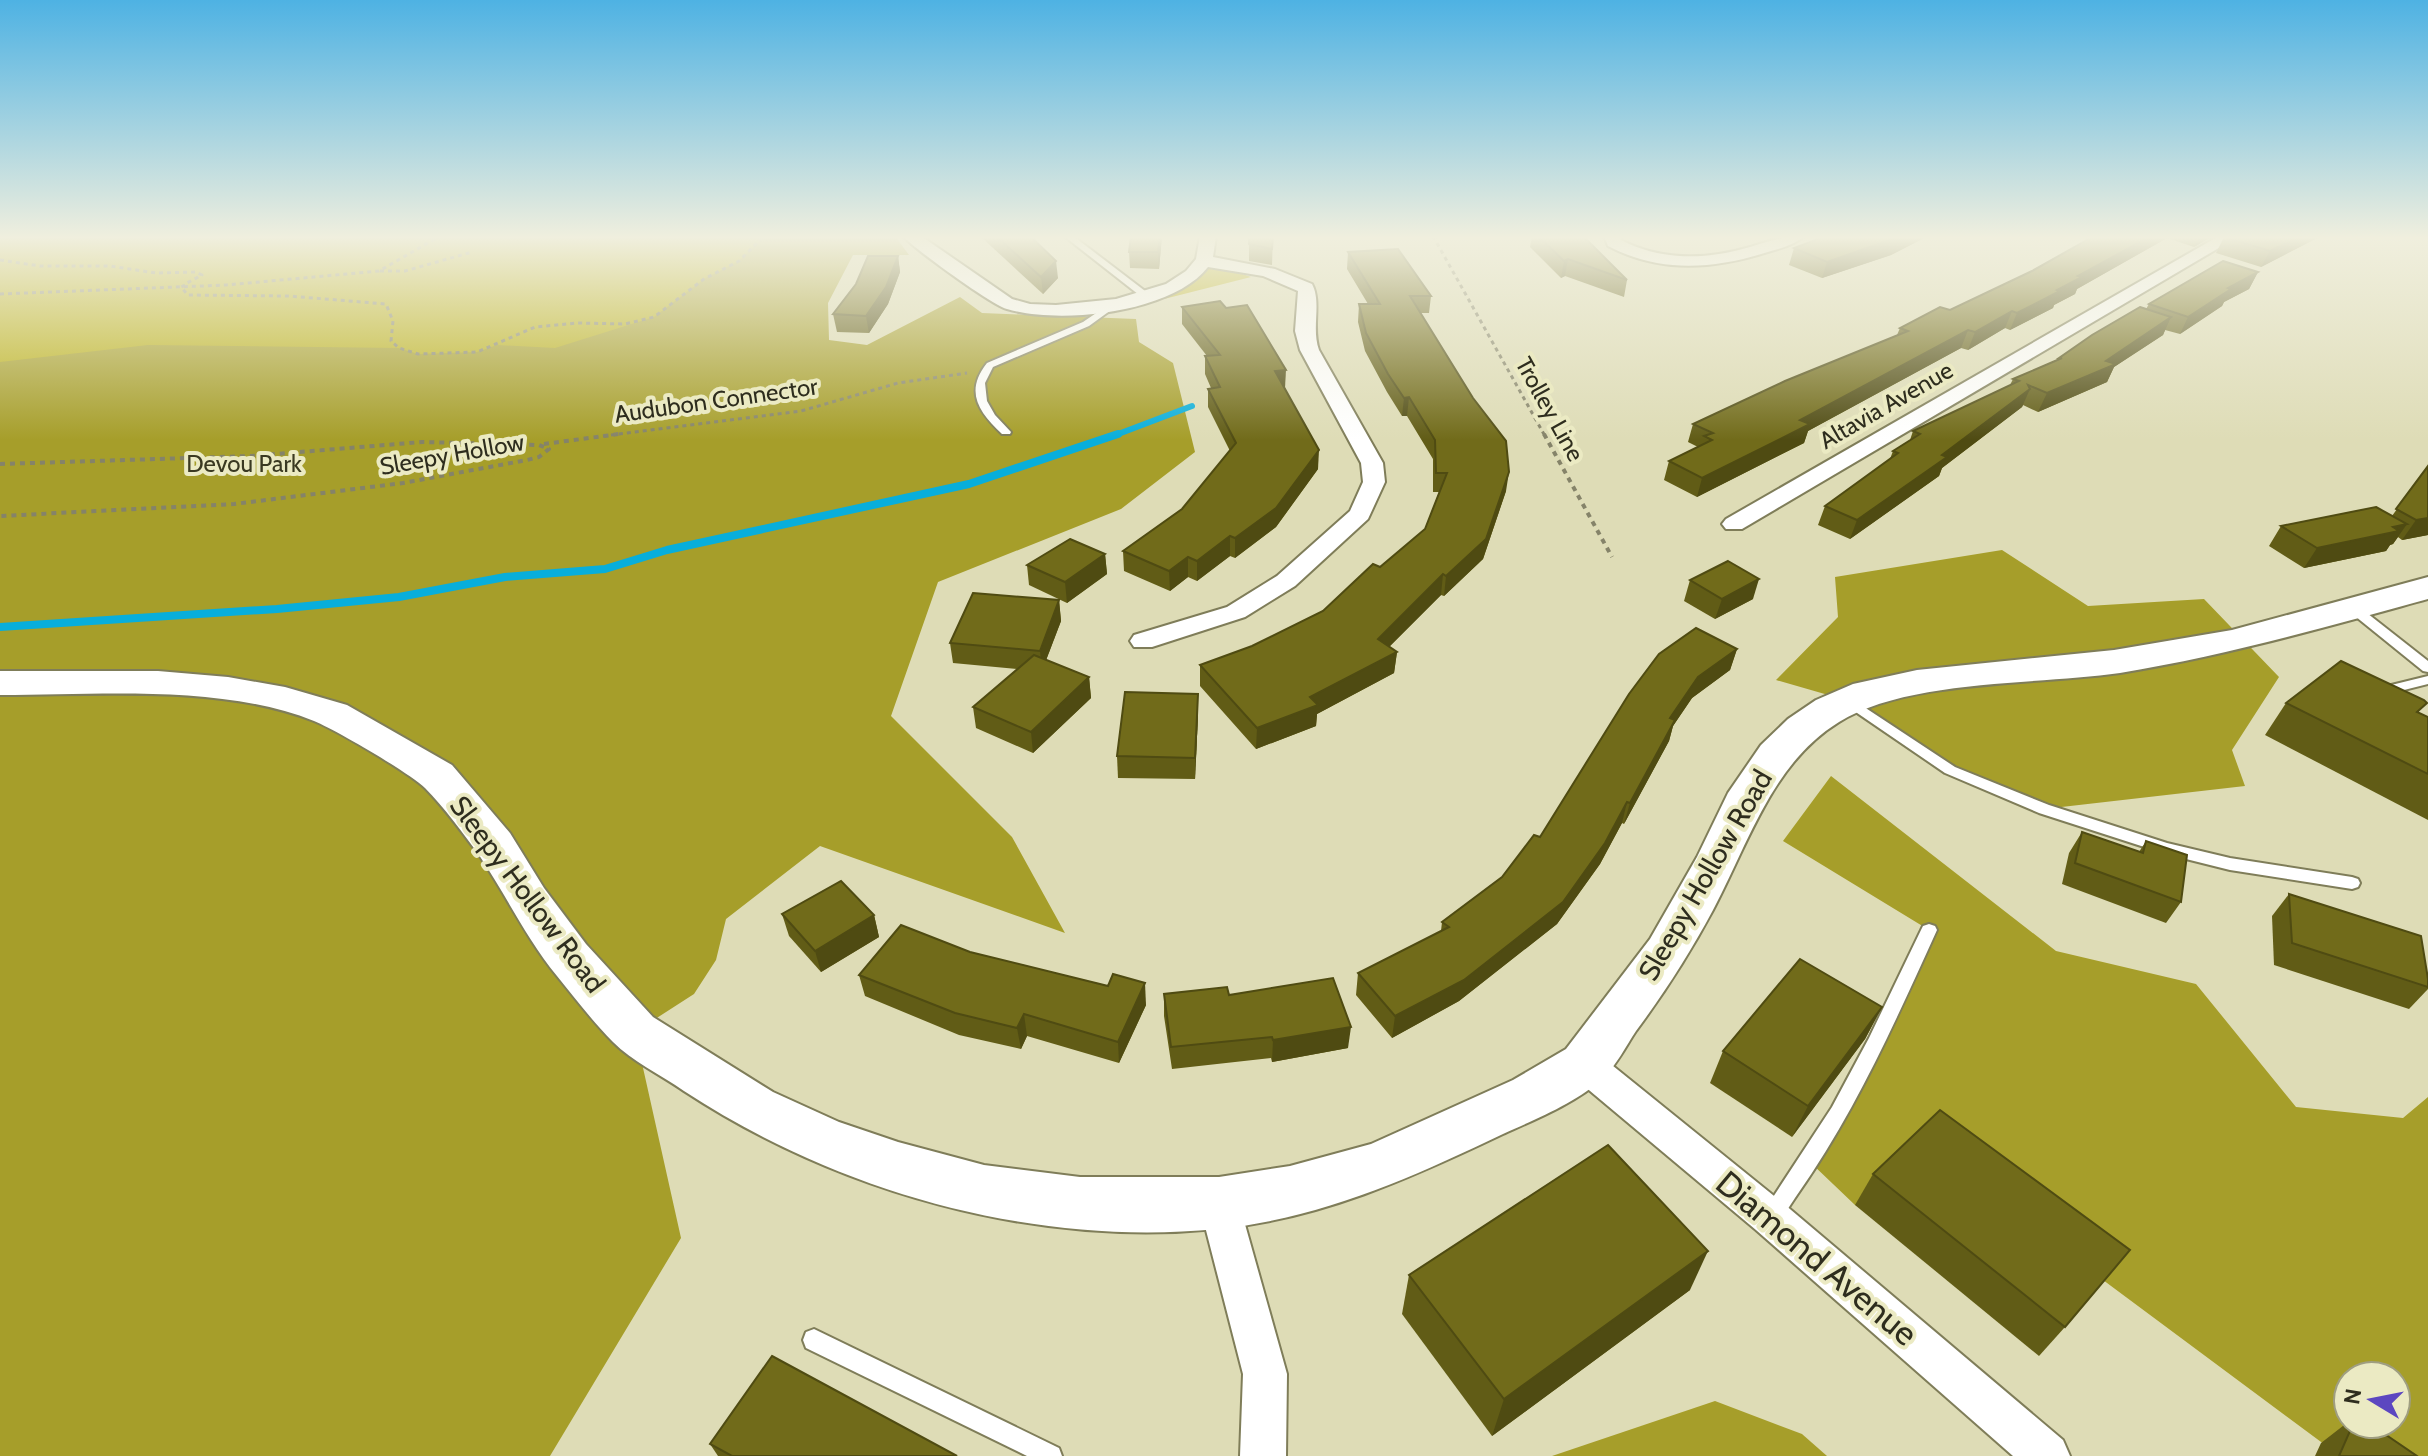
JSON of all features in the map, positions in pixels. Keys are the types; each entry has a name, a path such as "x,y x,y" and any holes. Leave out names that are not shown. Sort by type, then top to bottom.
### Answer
{"main road":[{"name":"Sleepy Hollow Road","path":"0,683 158,683 228,689 285,699 333,714 437,775 494,844 528,900 569,957 635,1032 754,1108 824,1141 898,1167 984,1190 1080,1203 1219,1203 1290,1191 1379,1166 1532,1096 1584,1064 1667,952 1719,857 1749,793 1775,755 1802,728 1830,709 1917,682 2114,662 2235,641 2425,590"}],"street":[{"path":"1009,304 1054,312 1108,308 1121,304"},
{"path":"1143,641 1236,612 1286,581 1360,514 1374,482 1372,463 1313,357 1304,334 1309,304"},
{"name":"Altavia Avenue","path":"1734,524 2114,304"},
{"name":"Diamond Avenue","path":"1584,1064 1770,1217 2047,1456"},
{"path":"1219,1203 1265,1374 1263,1456"}],"lane":[{"path":"1006,432 982,405 980,379 990,365 1086,324 1108,308"},
{"path":"2354,609 2428,668"},
{"path":"2381,706 2370,695 2428,680"},
{"path":"1849,701 1950,770 2044,809 2230,864 2352,883"},
{"path":"1770,1217 1811,1163 1866,1068 1929,930"},
{"path":"814,1340 1051,1456"}],"path":[{"path":"385,304 393,321 391,341 399,348 418,354 477,352 535,327 577,323 625,324 654,317 671,304"},
{"name":"Trolley Line","path":"1471,304 1612,557"},
{"name":"Audubon Connector","path":"539,445 573,438 801,411 898,383 966,373 990,365"},
{"name":"Sleepy Hollow","path":"0,464 251,456 422,442 539,445 549,449 539,457 403,483 169,509 0,516"}],"green space":[{"name":"Devou Park","path":"0,304 712,304 0,683"},
{"name":"Devou Park","path":"671,304 828,304 829,340 867,345 947,304 970,304 982,313 1136,319 1139,342 1173,363 1195,452 1121,509 938,582 891,716 1012,837 1065,933 820,846 726,919 716,960 694,994 635,1032 681,1238 550,1456 0,1456 0,362 148,345 399,348 418,354 477,352 497,345 555,348 654,317"},
{"path":"2002,550 2088,606 2204,599 2279,677 2232,750 2245,786 2044,809 1987,788 1849,701 1776,680 1838,617 1835,577"},
{"path":"1831,776 2056,951 2196,984 2296,1107 2403,1118 2428,1097 2428,1456 2340,1456 2103,1280 1855,1205 1811,1163 1929,930 1783,841"},
{"path":"1715,1401 1802,1434 1827,1456 1552,1456"}],"building":[{"path":"841,304 874,304 866,316 833,314"},
{"path":"1201,304 1223,304 1226,308 1247,305 1286,370 1275,371 1319,450 1276,508 1197,561 1188,557 1169,571 1123,551 1182,509 1236,443 1208,389 1220,387 1205,356 1220,355 1182,307"},
{"path":"1359,304 1415,304 1473,398 1506,441 1509,472 1486,539 1446,576 1443,574 1378,639 1397,652 1310,697 1318,705 1257,728 1200,665 1252,646 1323,611 1373,564 1380,567 1425,529 1447,473 1436,473 1435,440 1409,397 1404,398 1388,374 1366,333"},
{"path":"1963,304 2035,304 2017,313 2012,311 1975,332 1968,330 1800,420 1810,424 1702,478 1669,461 1712,440 1704,436 1713,433 1693,424 1785,381 1908,331 1900,328 1940,307 1950,310"},
{"path":"2149,304 2208,304 2188,317"},
{"path":"2140,307 2171,317 2106,361 2116,364 2047,393 2028,385 2030,389 1942,455 1947,457 1857,520 1825,506 1898,453 1893,451 1920,434 1913,431 2019,381 2013,379 2062,358 2059,358"},
{"path":"2428,466 2428,518 2416,520 2396,509"},
{"path":"2376,507 2407,524 2393,527 2399,531 2317,548 2281,526"},
{"path":"1070,539 1105,554 1065,582 1027,565"},
{"path":"1728,561 1759,579 1722,599 1690,580"},
{"path":"973,593 1059,600 1040,651 950,643"},
{"path":"1696,628 1737,649 1698,677 1670,718 1675,720 1630,803 1627,802 1605,843 1563,902 1464,980 1395,1016 1358,973 1449,927 1442,922 1502,877 1534,835 1540,837 1629,694 1659,654"},
{"path":"1034,655 1089,677 1031,732 973,707"},
{"path":"2341,661 2427,703 2417,712 2428,717 2428,774 2286,703"},
{"path":"1125,692 1198,694 1195,758 1117,756"},
{"path":"2082,832 2143,853 2146,841 2187,855 2181,902 2075,863"},
{"path":"841,881 874,915 815,951 782,914"},
{"path":"2289,894 2421,936 2428,987 2292,943"},
{"path":"901,925 970,952 1108,986 1113,974 1145,983 1118,1042 1024,1014 1017,1028 955,1013 859,975"},
{"path":"1800,959 1882,1007 1808,1106 1723,1051"},
{"path":"1333,978 1351,1027 1273,1040 1272,1037 1171,1047 1164,994 1227,987 1229,995"},
{"path":"1940,1110 2130,1250 2065,1327 1873,1174"},
{"path":"1608,1145 1708,1251 1504,1399 1409,1275"},
{"path":"772,1356 957,1456 732,1456 710,1444"},
{"path":"2346,1440 2394,1440 2417,1456 2339,1456"}],"waterway":[{"path":"1113,436 1192,406"},
{"path":"0,627 277,609 399,597 505,577 605,569 667,550 969,484 1118,434"}]}
